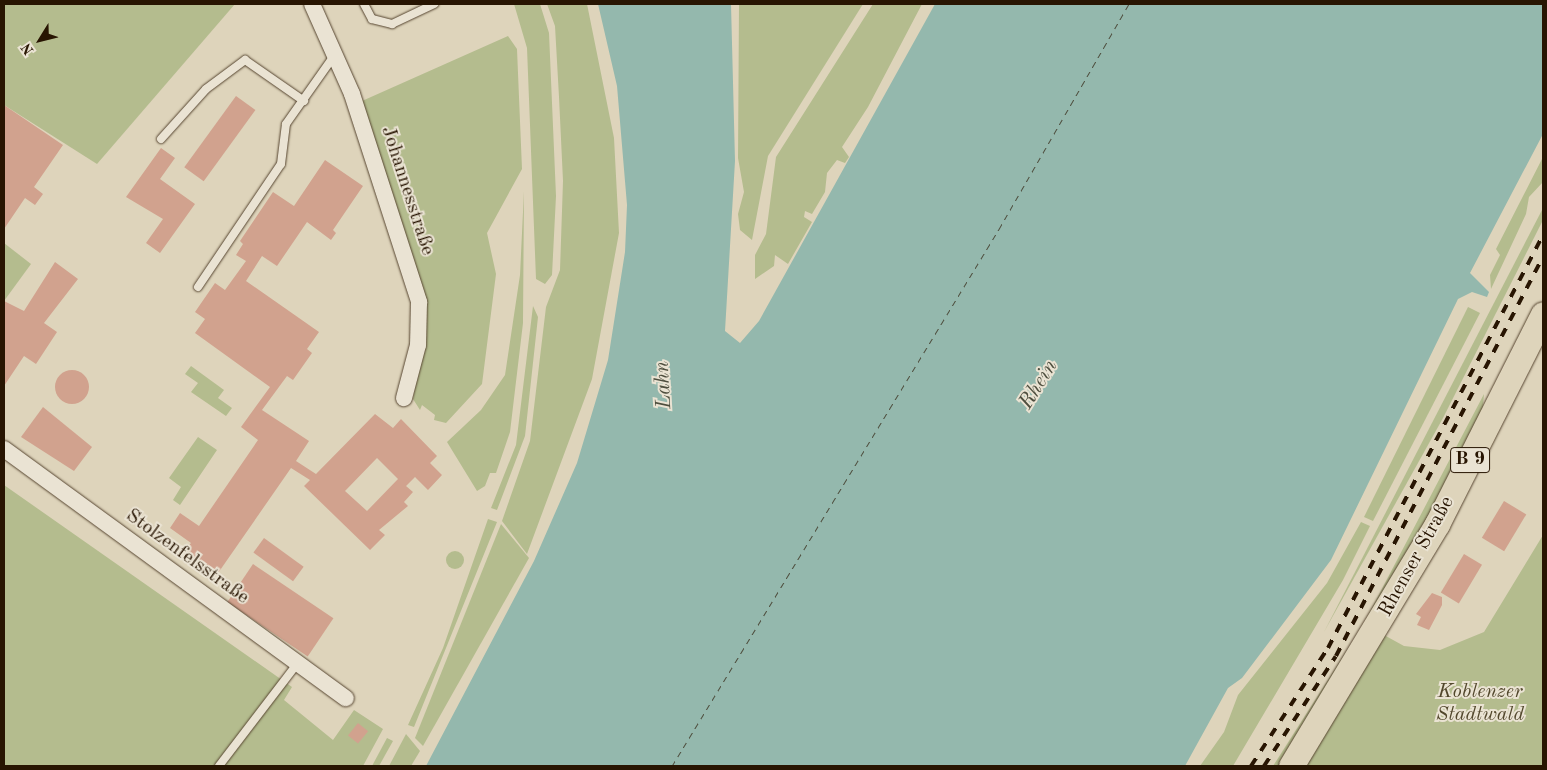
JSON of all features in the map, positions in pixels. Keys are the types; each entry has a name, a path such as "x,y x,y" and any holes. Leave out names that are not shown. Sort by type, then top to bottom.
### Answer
{"main road":[{"name":"Rhenser Straße","path":"1291,766 1437,524 1543,314"}],"street":[{"name":"Johannesstraße","path":"312,4 335,54 383,182 419,302 418,345 404,398"},
{"name":"Stolzenfelsstraße","path":"4,449 346,698"}],"lane":[{"path":"364,4 372,19 392,24 434,4"},
{"path":"198,286 281,164 286,124 304,101 335,54"},
{"path":"161,139 206,90 245,60 304,101"},
{"path":"219,766 297,664"}],"green space":[{"path":"4,4 235,4 97,164 4,105"},
{"path":"514,4 540,4 549,33 556,196 552,275 545,284 536,279 527,48"},
{"path":"547,4 587,4 614,138 619,233 592,379 527,554 502,521 530,441 546,307 560,270 563,181 559,97 555,26"},
{"path":"739,4 863,4 768,156 752,240 740,230 738,214 744,192 738,158"},
{"path":"873,4 922,4 868,107 842,147 849,157 845,163 837,160 827,173 825,192 812,214 805,211 804,217 812,222 788,264 775,255 774,266 755,279 755,255 766,234 776,157"},
{"path":"508,36 517,49 522,169 487,233 496,274 482,384 446,423 434,420 435,415 422,405 420,410 413,399 427,318 425,297 362,101"},
{"path":"1543,157 1543,182 1529,197 1526,214 1491,289 1490,275 1500,255 1496,249"},
{"path":"524,191 523,323 510,432 496,473 490,473 485,486 477,491 447,442 481,410 505,375 520,275"},
{"path":"1542,210 1543,220 1443,418 1324,632"},
{"path":"4,243 31,264 4,301"},
{"path":"533,306 538,317 525,436 497,510 491,508 516,445"},
{"path":"1468,307 1480,313 1373,521 1364,517"},
{"path":"191,366 224,390 218,398 232,408 226,416 191,392 198,383 185,374"},
{"path":"1484,394 1482,419 1450,482 1284,766 1273,766 1363,625"},
{"path":"198,437 217,450 180,505 173,500 181,487 169,478"},
{"path":"4,485 292,687 284,700 333,740 354,710 383,729 363,766 4,766"},
{"path":"488,519 497,522 414,727 408,725 443,648"},
{"path":"1361,522 1370,526 1343,580 1233,766 1200,766 1224,732 1238,695 1327,583"},
{"path":"501,524 529,558 423,746 415,738"},
{"name":"Koblenzer Stadtwald","path":"1543,535 1543,766 1302,766 1384,635 1404,646 1440,650 1484,632"},
{"path":"451,551 459,551 464,556 462,567 451,569 446,564 446,556"},
{"path":"406,734 420,751 411,766 389,766"},
{"path":"387,738 393,741 379,766 372,766"}],"water":[{"path":"598,4 731,4 735,161 725,331 740,343 759,321 935,4 1543,4 1543,134 1470,273 1489,292 1487,297 1472,292 1458,299 1331,560 1242,678 1228,688 1185,766 426,766 534,561 577,463 608,360 625,252 627,205 617,86"}],"building":[{"path":"236,96 255,110 204,181 184,167"},
{"path":"4,105 63,145 34,187 43,194 35,205 25,198 4,229"},
{"path":"161,148 175,158 160,179 195,204 160,253 146,243 163,219 126,197"},
{"path":"325,160 363,186 333,230 336,233 331,240 307,222 277,266 262,256 246,281 319,332 307,349 312,353 293,380 287,376 262,410 309,441 296,461 316,474 375,414 393,428 401,419 437,456 430,463 442,475 428,490 415,477 406,486 413,492 404,502 408,506 379,530 385,535 370,550 304,486 310,480 291,468 216,576 183,553 191,543 170,528 180,513 199,526 258,440 241,427 270,387 195,333 205,319 195,312 215,283 225,290 246,261 236,255 243,244 240,241 273,192 294,206","holes":["377,458 398,479 367,511 345,491"]},
{"path":"55,262 78,279 44,323 57,332 36,364 24,356 4,386 4,301 24,311"},
{"path":"72,370 84,375 89,387 84,399 72,404 60,399 55,387 60,375"},
{"path":"43,407 92,447 74,471 21,437"},
{"path":"1504,501 1526,514 1504,551 1482,538"},
{"path":"264,538 304,567 293,581 253,553"},
{"path":"1464,554 1482,565 1459,603 1441,593"},
{"path":"253,564 333,618 308,656 227,602"},
{"path":"1432,593 1442,597 1442,605 1429,630 1417,625 1421,617 1416,614"},
{"path":"358,723 368,731 358,744 348,735"}],"ferry route":[{"path":"672,766 999,229 1129,4"}],"railway":[{"path":"1251,766 1328,648 1543,235"},
{"path":"1264,766 1336,656 1543,257"}],"water label":[{"name":"Lahn","path":"664,385"},
{"name":"Rhein","path":"1039,385"}]}
